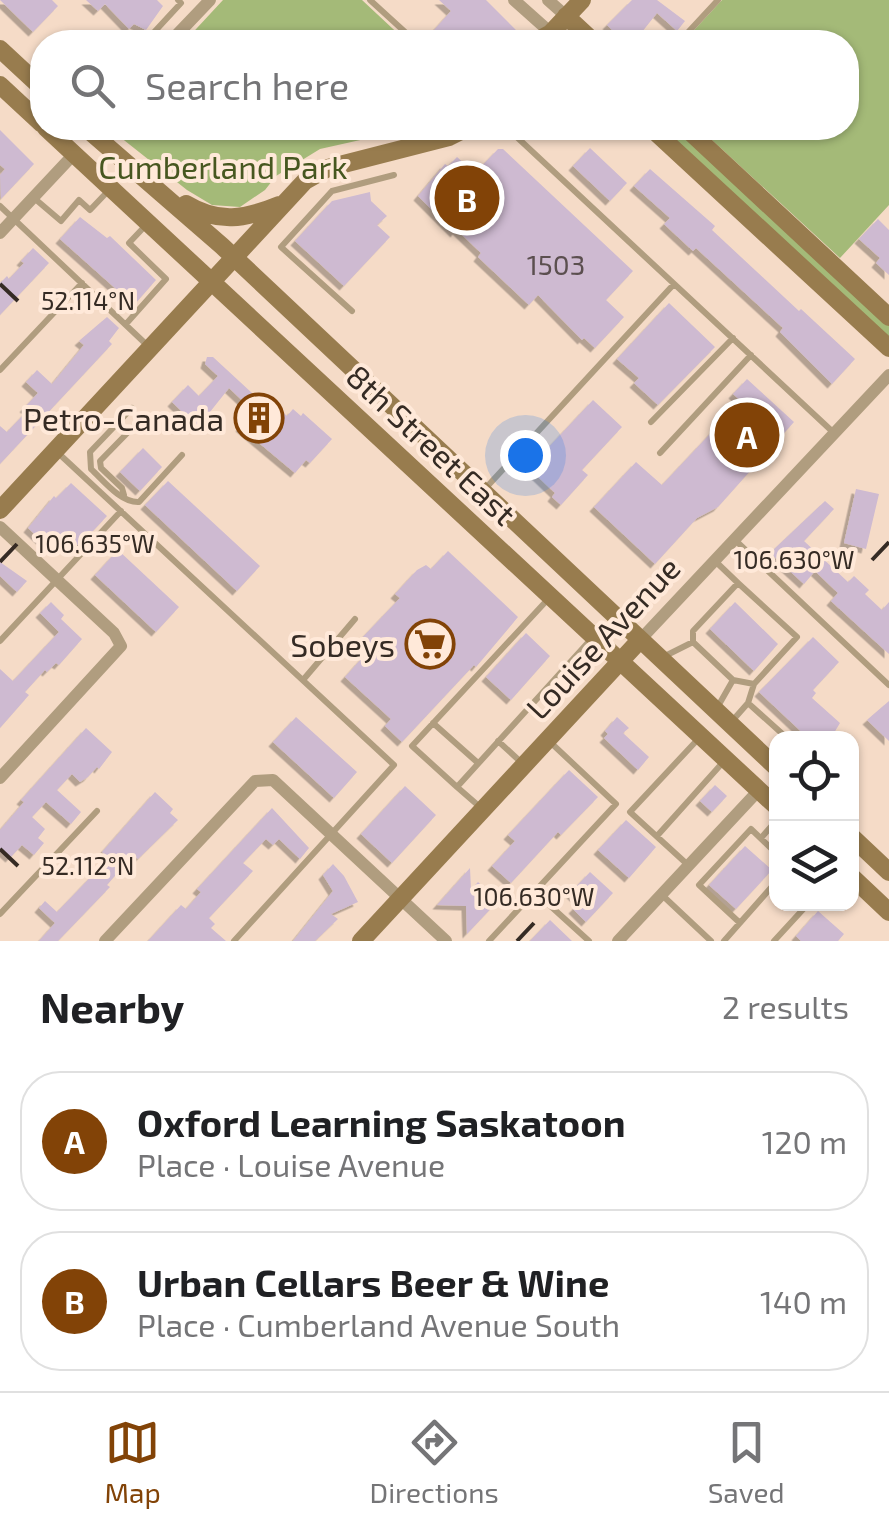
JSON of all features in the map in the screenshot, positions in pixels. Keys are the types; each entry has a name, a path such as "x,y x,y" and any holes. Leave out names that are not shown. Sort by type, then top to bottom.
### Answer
{"main road":[{"path":"556,30 582,0"},
{"path":"566,16 581,30"},
{"path":"0,49 30,77"},
{"name":"8th Street East","path":"0,86 30,113"},
{"name":"8th Street East","path":"59,140 769,799"},
{"name":"8th Street East","path":"103,140 234,257 769,760"},
{"path":"417,146 426,140"},
{"path":"0,510 305,181 328,168 438,140"},
{"path":"664,140 889,348"},
{"path":"699,140 889,317"},
{"path":"154,184 198,211 223,220 250,216 284,203"},
{"path":"458,508 490,514 534,551 559,564"},
{"name":"Louise Avenue","path":"361,941 640,640"},
{"path":"859,844 889,872"},
{"path":"859,884 889,912"}],"street":[{"path":"182,30 210,0"},
{"path":"514,0 540,30"},
{"path":"548,0 566,16"},
{"path":"0,234 74,154"},
{"name":"Louise Avenue","path":"640,640 889,375"},
{"path":"0,527 114,633 120,646 0,778"},
{"path":"105,941 255,781 265,778 273,780 446,941"},
{"path":"618,941 759,790"}],"lane":[{"path":"370,0 403,30"},
{"path":"690,30 718,0"},
{"path":"156,30 180,2 195,16"},
{"path":"520,140 835,434"},
{"path":"352,312 281,246 332,191 394,175"},
{"path":"34,198 61,222 80,200 90,210 111,188"},
{"path":"0,206 150,347"},
{"path":"126,324 166,279 129,243 148,223"},
{"path":"0,370 82,283"},
{"path":"482,492 674,284"},
{"path":"650,422 733,338"},
{"path":"660,454 751,355"},
{"path":"132,408 90,452 91,469 130,502 139,502 182,455"},
{"path":"124,496 122,488 100,468 100,460 142,418"},
{"path":"55,450 394,766 234,941"},
{"path":"0,641 121,511"},
{"path":"734,540 889,686"},
{"path":"714,560 797,636 754,684 748,703 723,717"},
{"path":"738,583 693,631 693,642 733,680 754,684"},
{"path":"482,810 412,746 551,596"},
{"path":"303,680 355,619"},
{"path":"457,786 594,636"},
{"path":"660,658 693,642"},
{"path":"723,717 733,680"},
{"path":"748,703 779,731"},
{"path":"434,723 478,764"},
{"path":"688,865 630,812 701,736"},
{"path":"489,941 616,804 548,740"},
{"path":"498,741 524,765"},
{"path":"656,836 726,760"},
{"path":"0,914 97,811"},
{"path":"760,838 769,828"},
{"path":"740,923 699,886 751,830 769,846"},
{"path":"716,836 732,850"},
{"path":"724,941 769,890"},
{"path":"535,892 589,941"},
{"path":"662,894 711,941"},
{"path":"774,941 802,911"}],"green space":[{"path":"223,0 362,0 394,30 195,30"},
{"path":"722,0 889,0 889,205 840,258 712,140 859,140 859,30 694,30"},
{"name":"Cumberland Park","path":"124,140 360,140 320,149 276,176 265,190 240,207 212,205"},
{"path":"674,140 689,140 889,325 889,339"}],"building":[{"path":"0,0 52,0 58,6 31,30"},
{"path":"86,0 157,0 163,6 146,30 134,24 129,29 105,4 98,11"},
{"path":"439,0 486,0 516,30 434,30 451,11"},
{"path":"632,0 657,0 685,21 676,30 657,13 644,30 612,30 607,25"},
{"path":"0,130 34,164 1,199 0,175 5,169 0,165"},
{"path":"590,148 627,183 610,201 573,166"},
{"path":"498,149 503,149 633,271 606,300 624,317 595,348 538,295 529,305 478,257 481,253 418,196 445,164 448,166 457,157 475,173"},
{"path":"650,169 855,359 832,384 780,332 783,328 664,224 670,218 634,186"},
{"path":"370,192 371,201 387,216 377,225 390,237 344,286 295,241 332,201"},
{"path":"80,217 107,238 110,236 156,280 134,305 60,239"},
{"path":"878,219 889,230 889,275 876,263 880,258 859,239"},
{"path":"33,248 49,263 0,315 0,283 7,276 9,279"},
{"path":"669,303 715,347 658,405 634,383 639,378 617,359"},
{"path":"107,317 119,328 109,341 112,344 0,464 0,426 7,432 38,393 26,382 37,370 52,384 84,345 79,341"},
{"name":"Petro-Canada","path":"207,357 213,357 252,393 253,402 244,402 229,388 198,427 172,402 188,385 199,396 218,376 205,364"},
{"path":"747,379 794,422 718,507 697,518 655,564 594,507 636,462 662,485 741,401 733,394"},
{"path":"267,398 287,416 293,409 301,416 303,413 332,439 295,473 240,427"},
{"path":"593,400 622,427 582,470 588,475 561,505 552,497 555,493 533,472 536,469 532,465"},
{"path":"143,448 162,467 140,491 120,472"},
{"path":"168,481 260,566 237,591 145,505"},
{"path":"71,483 107,516 79,546 66,534 55,546 28,528 54,496"},
{"path":"856,489 879,494 866,549 844,543"},
{"path":"825,501 834,509 804,541 848,582 854,576 882,610 889,602 889,654 831,601 838,593 815,571 804,584 770,553"},
{"path":"118,550 179,607 156,632 95,575"},
{"name":"Sobeys","path":"448,551 518,617 476,667 402,742 385,726 391,719 345,677 371,648 361,639 400,598 395,594 417,570 426,565 431,569"},
{"path":"0,562 27,581 17,592 0,576"},
{"path":"51,602 64,615 61,619 82,639 59,665 45,670 0,728 0,669 13,681 59,632 40,613"},
{"path":"735,602 778,644 754,671 710,629"},
{"path":"526,633 550,656 511,700 486,677"},
{"path":"813,637 839,662 813,690 816,693 812,698 840,723 835,731 801,731 759,692"},
{"path":"889,701 889,741 867,720"},
{"path":"296,717 357,772 334,798 273,742"},
{"path":"617,717 629,728 623,733 649,757 638,770 604,738"},
{"path":"86,728 112,752 88,777 80,782 72,774 57,790 81,812 71,824 46,802 32,817 45,829 38,838 44,843 34,855 22,845 10,858 0,849 0,830 24,802 21,800"},
{"path":"569,770 598,797 561,835 558,832 511,883 492,866 515,841 508,835"},
{"path":"715,785 727,796 712,812 700,801"},
{"path":"405,786 436,815 392,863 361,834"},
{"path":"155,792 173,809 170,813 178,820 138,859 133,855 107,885 110,887 58,941 39,941 55,923 39,908 45,901 57,912 109,858 102,852"},
{"path":"272,808 309,848 300,859 279,839 273,845 266,839 243,863 253,871 209,918 215,924 211,928 226,941 148,941 181,905 186,909 201,892 197,889"},
{"path":"626,820 656,847 629,878 598,850"},
{"path":"745,846 769,867 769,873 736,909 709,885"},
{"path":"333,864 358,902 331,914 338,919 315,941 293,941 333,891 323,875"},
{"path":"470,868 471,889 478,882 498,901 467,934 466,906 437,905"},
{"path":"590,872 613,893 586,922 573,909 580,902 570,893"},
{"path":"818,911 844,934 838,941 801,941 796,936"},
{"path":"550,920 572,941 530,941"}],"place":[{"name":"Urban Cellars Beer & Wine","path":"467,198"},
{"name":"Petro-Canada","path":"259,418"},
{"name":"Oxford Learning Saskatoon","path":"747,435"},
{"name":"Sobeys","path":"430,644"}]}
